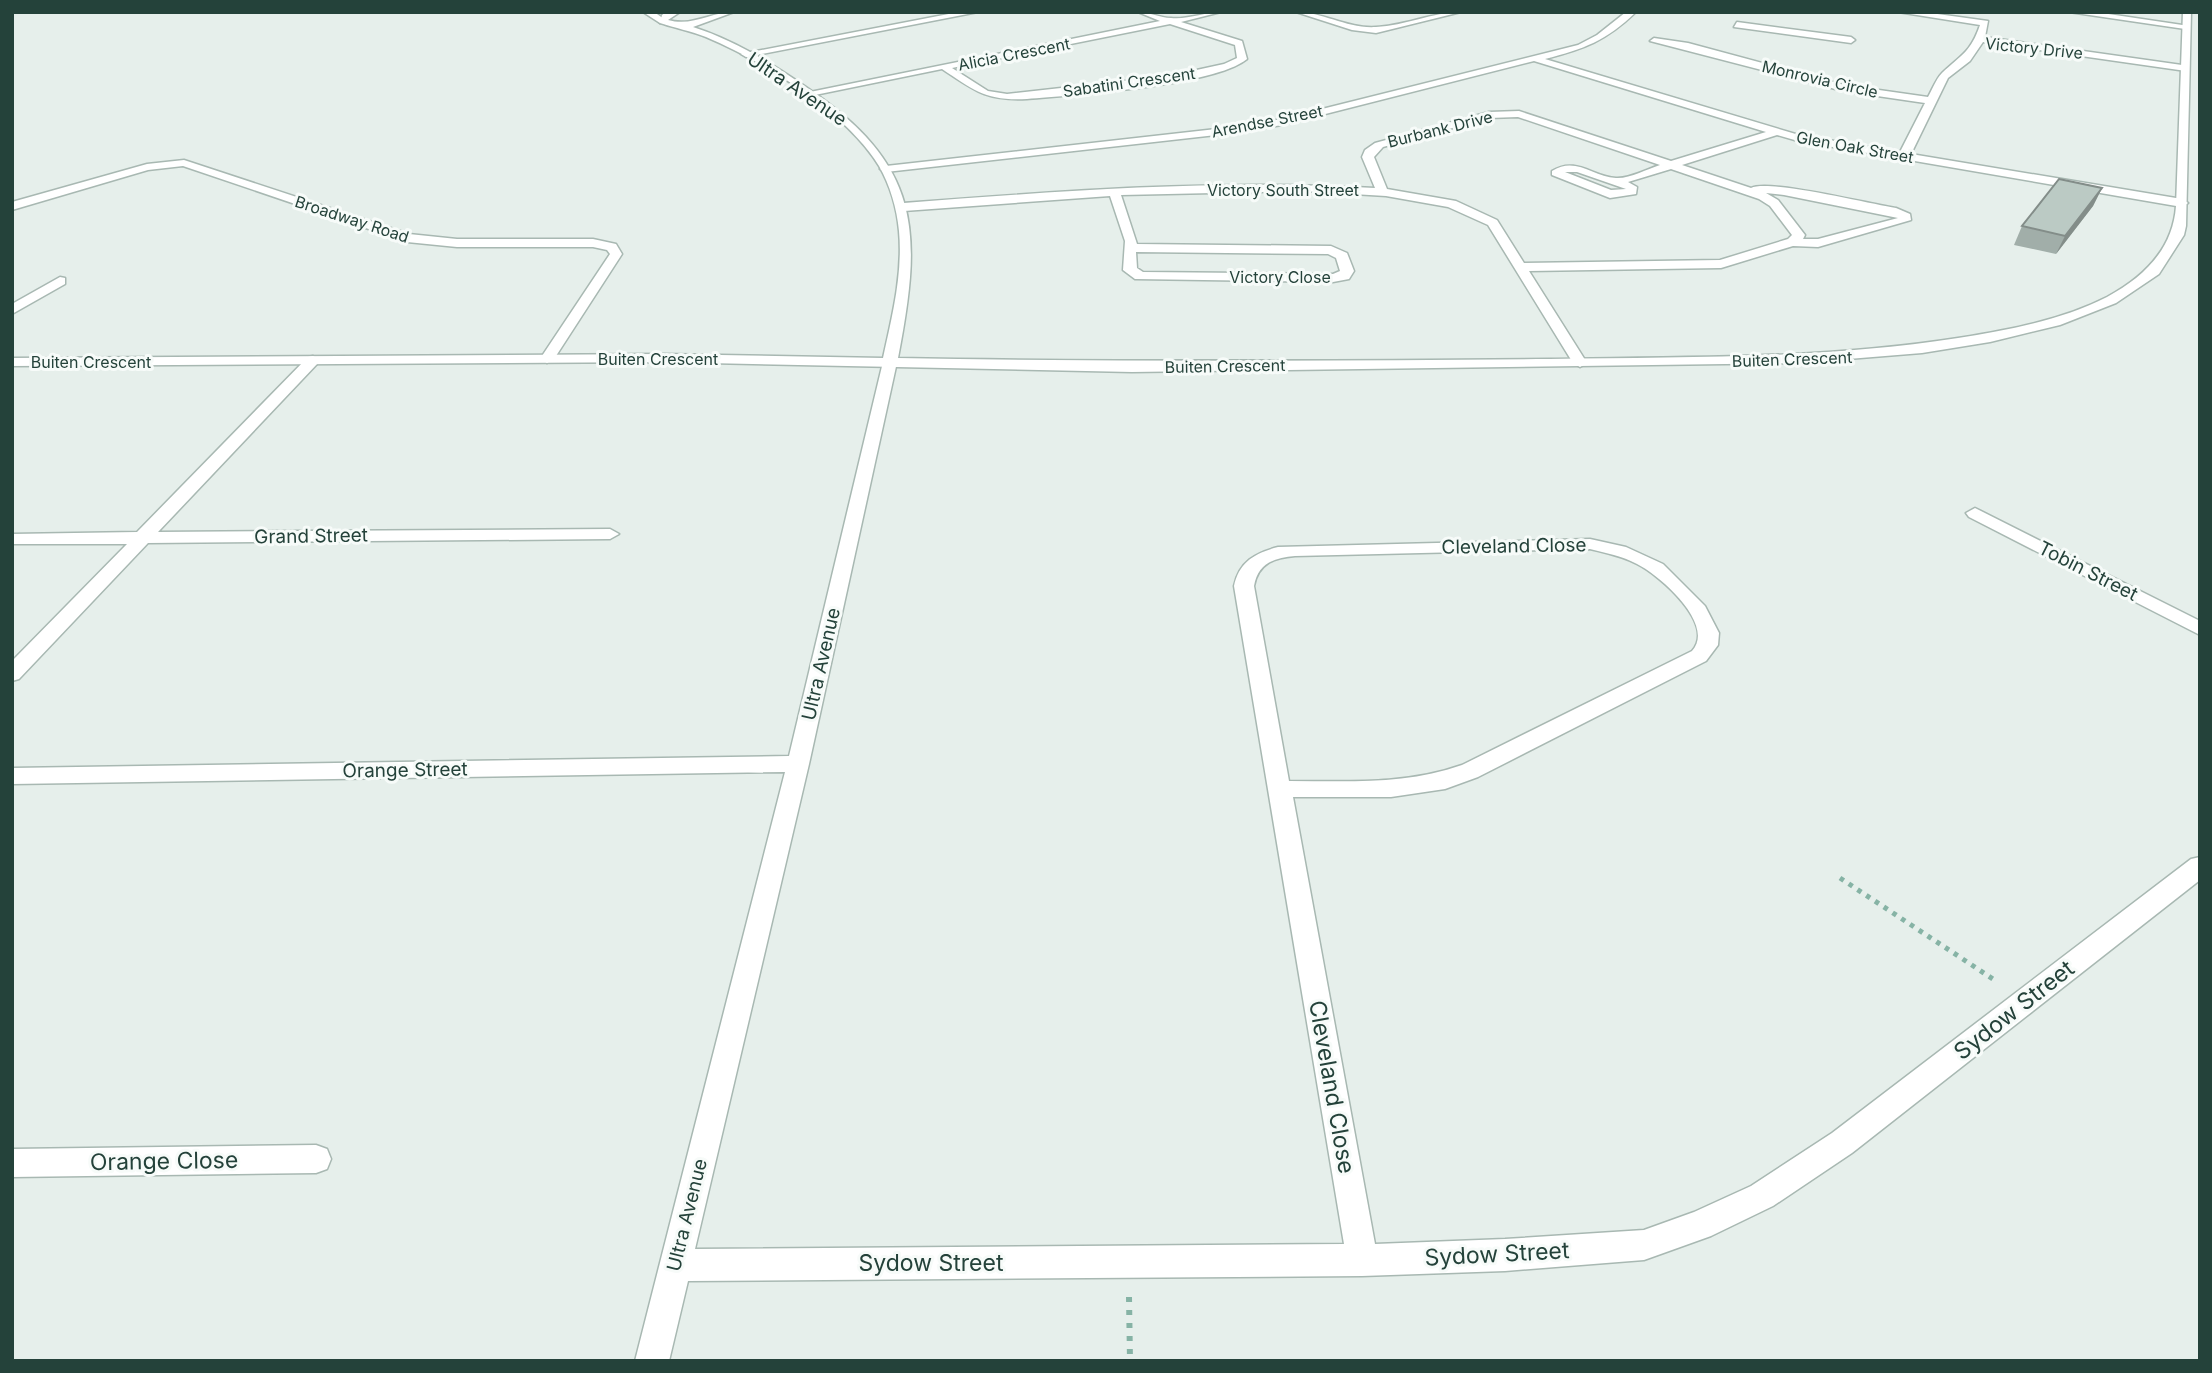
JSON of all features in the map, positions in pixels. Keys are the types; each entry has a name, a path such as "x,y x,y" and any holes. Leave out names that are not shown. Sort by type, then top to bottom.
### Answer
{"street":[{"path":"646,12 663,21 677,24 701,23 730,12"},
{"path":"663,21 666,15 676,12"},
{"path":"746,54 974,12"},
{"name":"Sabatini Crescent","path":"945,67 985,93 1007,97 1159,81 1241,61 1239,43 1142,12"},
{"name":"Alicia Crescent","path":"810,93 1217,12"},
{"path":"1300,12 1355,28 1376,30 1457,12"},
{"name":"Arendse Street","path":"886,169 1262,126 1588,44 1632,12"},
{"path":"1728,35 1747,12"},
{"path":"1902,12 1985,23 1980,40"},
{"path":"2073,12 2185,26"},
{"name":"Buiten Crescent","path":"12,362 662,358 1132,367 1580,363 1856,357 1926,349 2008,335 2080,313 2132,288 2168,255 2178,235 2182,203 2187,12"},
{"path":"716,16 716,33 724,42"},
{"name":"Ultra Avenue","path":"652,1361 798,764 890,362 906,280 907,229 904,207 886,169 855,127 810,93 746,54 724,42 677,24"},
{"path":"1737,25 1851,40"},
{"name":"Monrovia Circle","path":"1654,40 1710,52 1843,88 1932,101"},
{"name":"Victory Drive","path":"1905,156 1944,76 1968,59 1980,40 2186,68"},
{"path":"1710,52 1720,45"},
{"name":"Glen Oak Street","path":"1535,58 1776,132 2182,203"},
{"name":"Burbank Drive","path":"1382,191 1368,157 1373,148 1386,142 1496,114 1535,118 1740,187 1771,201 1798,232 1799,237 1792,243"},
{"path":"1617,181 1630,187 1632,192 1610,194 1556,173 1564,168 1578,169 1617,181 1776,132"},
{"name":"Broadway Road","path":"12,206 147,167 184,163 407,238 457,243 593,243 611,247 616,254 547,359"},
{"name":"Burbank Drive","path":"1520,267 1721,264 1792,243 1818,243 1905,220 1906,217 1896,212 1784,191 1740,187"},
{"name":"Victory South Street","path":"904,207 1114,191 1382,191 1457,205 1482,214 1493,223 1580,363"},
{"name":"Victory Close","path":"1114,191 1131,241 1130,248 1131,272 1146,277 1333,278 1344,276 1347,271 1340,253 1325,249 1130,248"},
{"path":"12,310 60,281"},
{"path":"12,674 313,360"},
{"name":"Tobin Street","path":"1975,513 2200,629"},
{"name":"Grand Street","path":"12,539 610,534"},
{"name":"Cleveland Close","path":"1282,789 1391,789 1437,783 1470,771 1699,656 1709,644 1709,630 1699,610 1650,563 1626,552 1590,544 1295,550 1268,555 1249,568 1244,586 1282,789 1362,1260"},
{"name":"Orange Street","path":"12,776 798,764"},
{"name":"Sydow Street","path":"675,1265 1362,1260 1505,1255 1644,1245 1700,1225 1762,1196 1842,1143 2200,866"},
{"name":"Orange Close","path":"12,1163 316,1159"}],"path":[{"path":"1840,878 2026,1000"},
{"path":"1128,1261 1130,1361"}],"building":[{"path":"2059,179 2102,188 2065,236 2022,226"}]}
